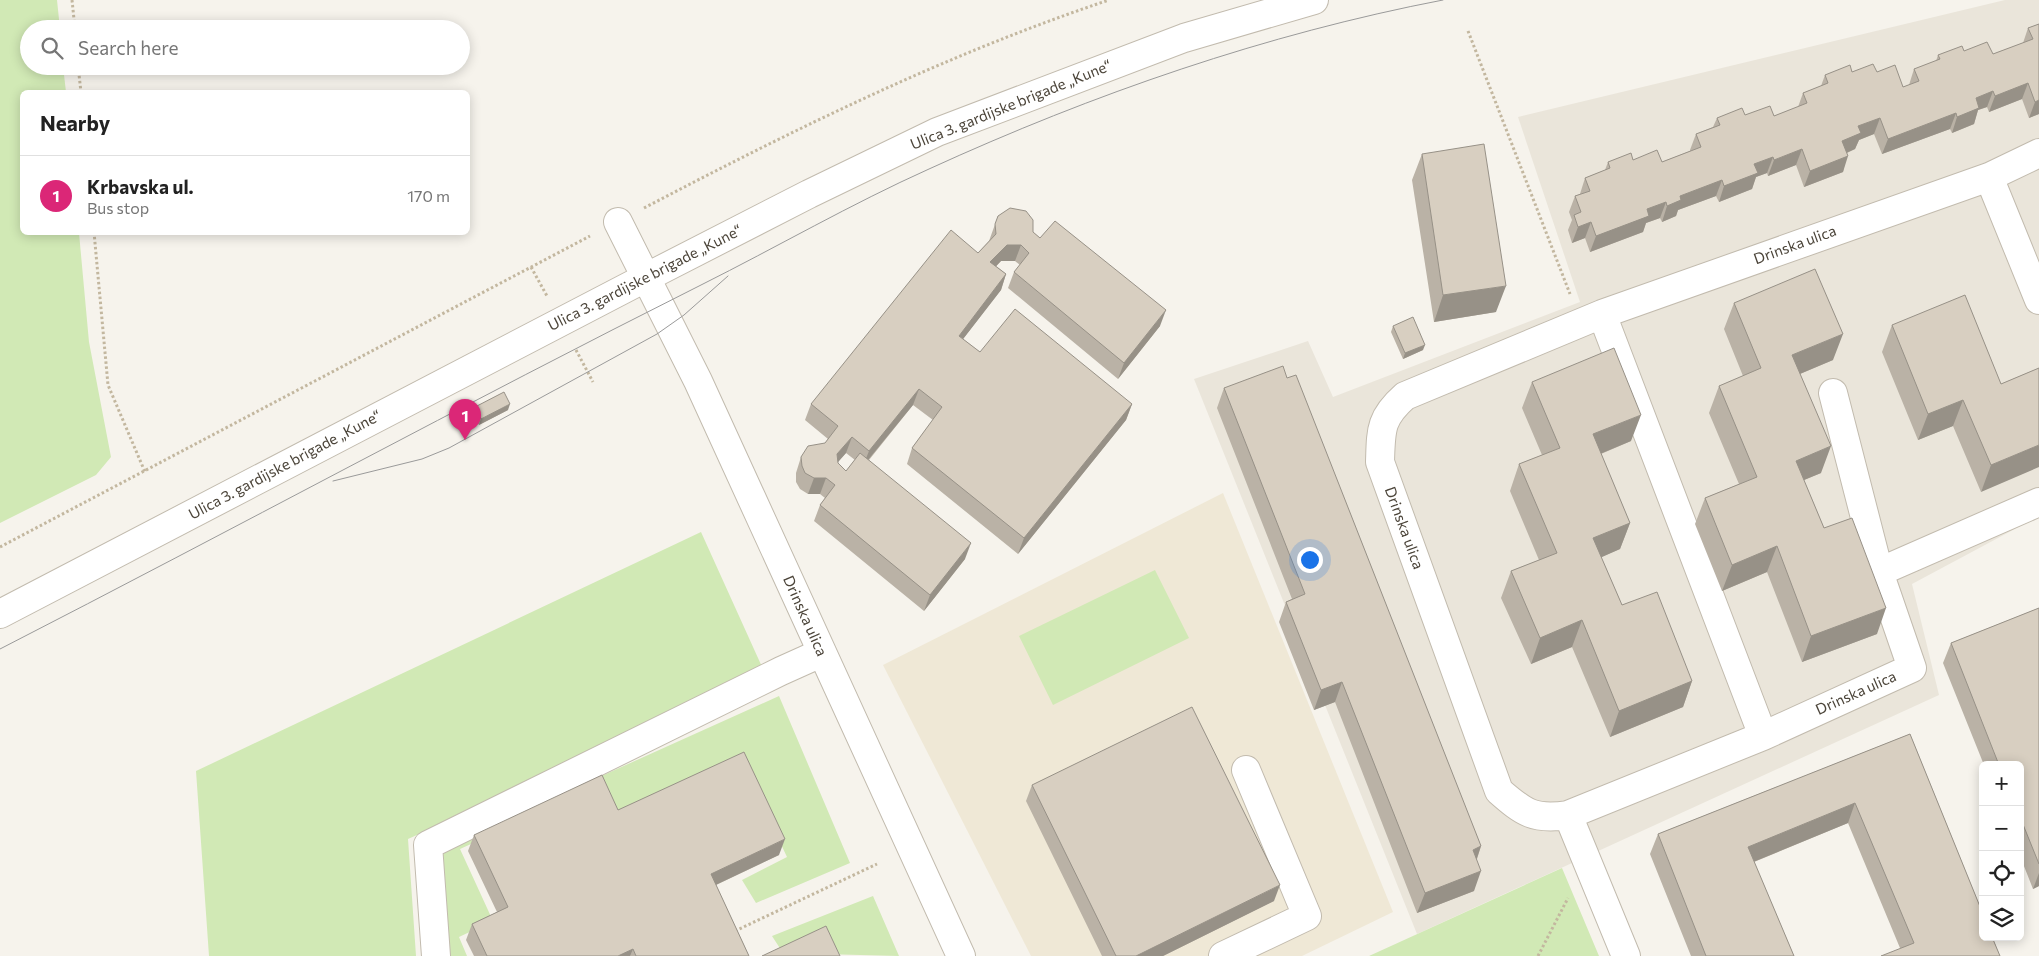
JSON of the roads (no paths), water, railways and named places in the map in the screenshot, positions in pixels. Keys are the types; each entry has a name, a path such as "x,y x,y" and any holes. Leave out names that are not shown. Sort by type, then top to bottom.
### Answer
{"street":[{"name":"Ulica 3. gardijske brigade „Kune“","path":"0,614 647,277 809,194 937,132 1184,38 1314,0"},
{"name":"Drinska ulica","path":"1833,393 1880,572 1912,668 1763,736 1568,815 1546,818 1520,810 1499,791 1380,462 1381,432 1390,409 1405,396 1591,319 1989,176 2039,153"},
{"path":"1989,176 2039,300"},
{"name":"Drinska ulica","path":"618,222 698,381 961,956"},
{"path":"1591,319 1763,736"},
{"path":"1880,572 2039,502"},
{"path":"436,956 428,846 772,675 821,653"},
{"path":"1223,956 1306,916 1246,770"},
{"path":"1568,815 1626,956"}],"tram line":[{"path":"0,649 900,182 1054,116 1181,69 1311,30 1443,0"},
{"path":"333,481 422,459 449,448 657,334 684,315 728,276"}],"place":[{"name":"Krbavska ul.","path":"465,440"}]}
